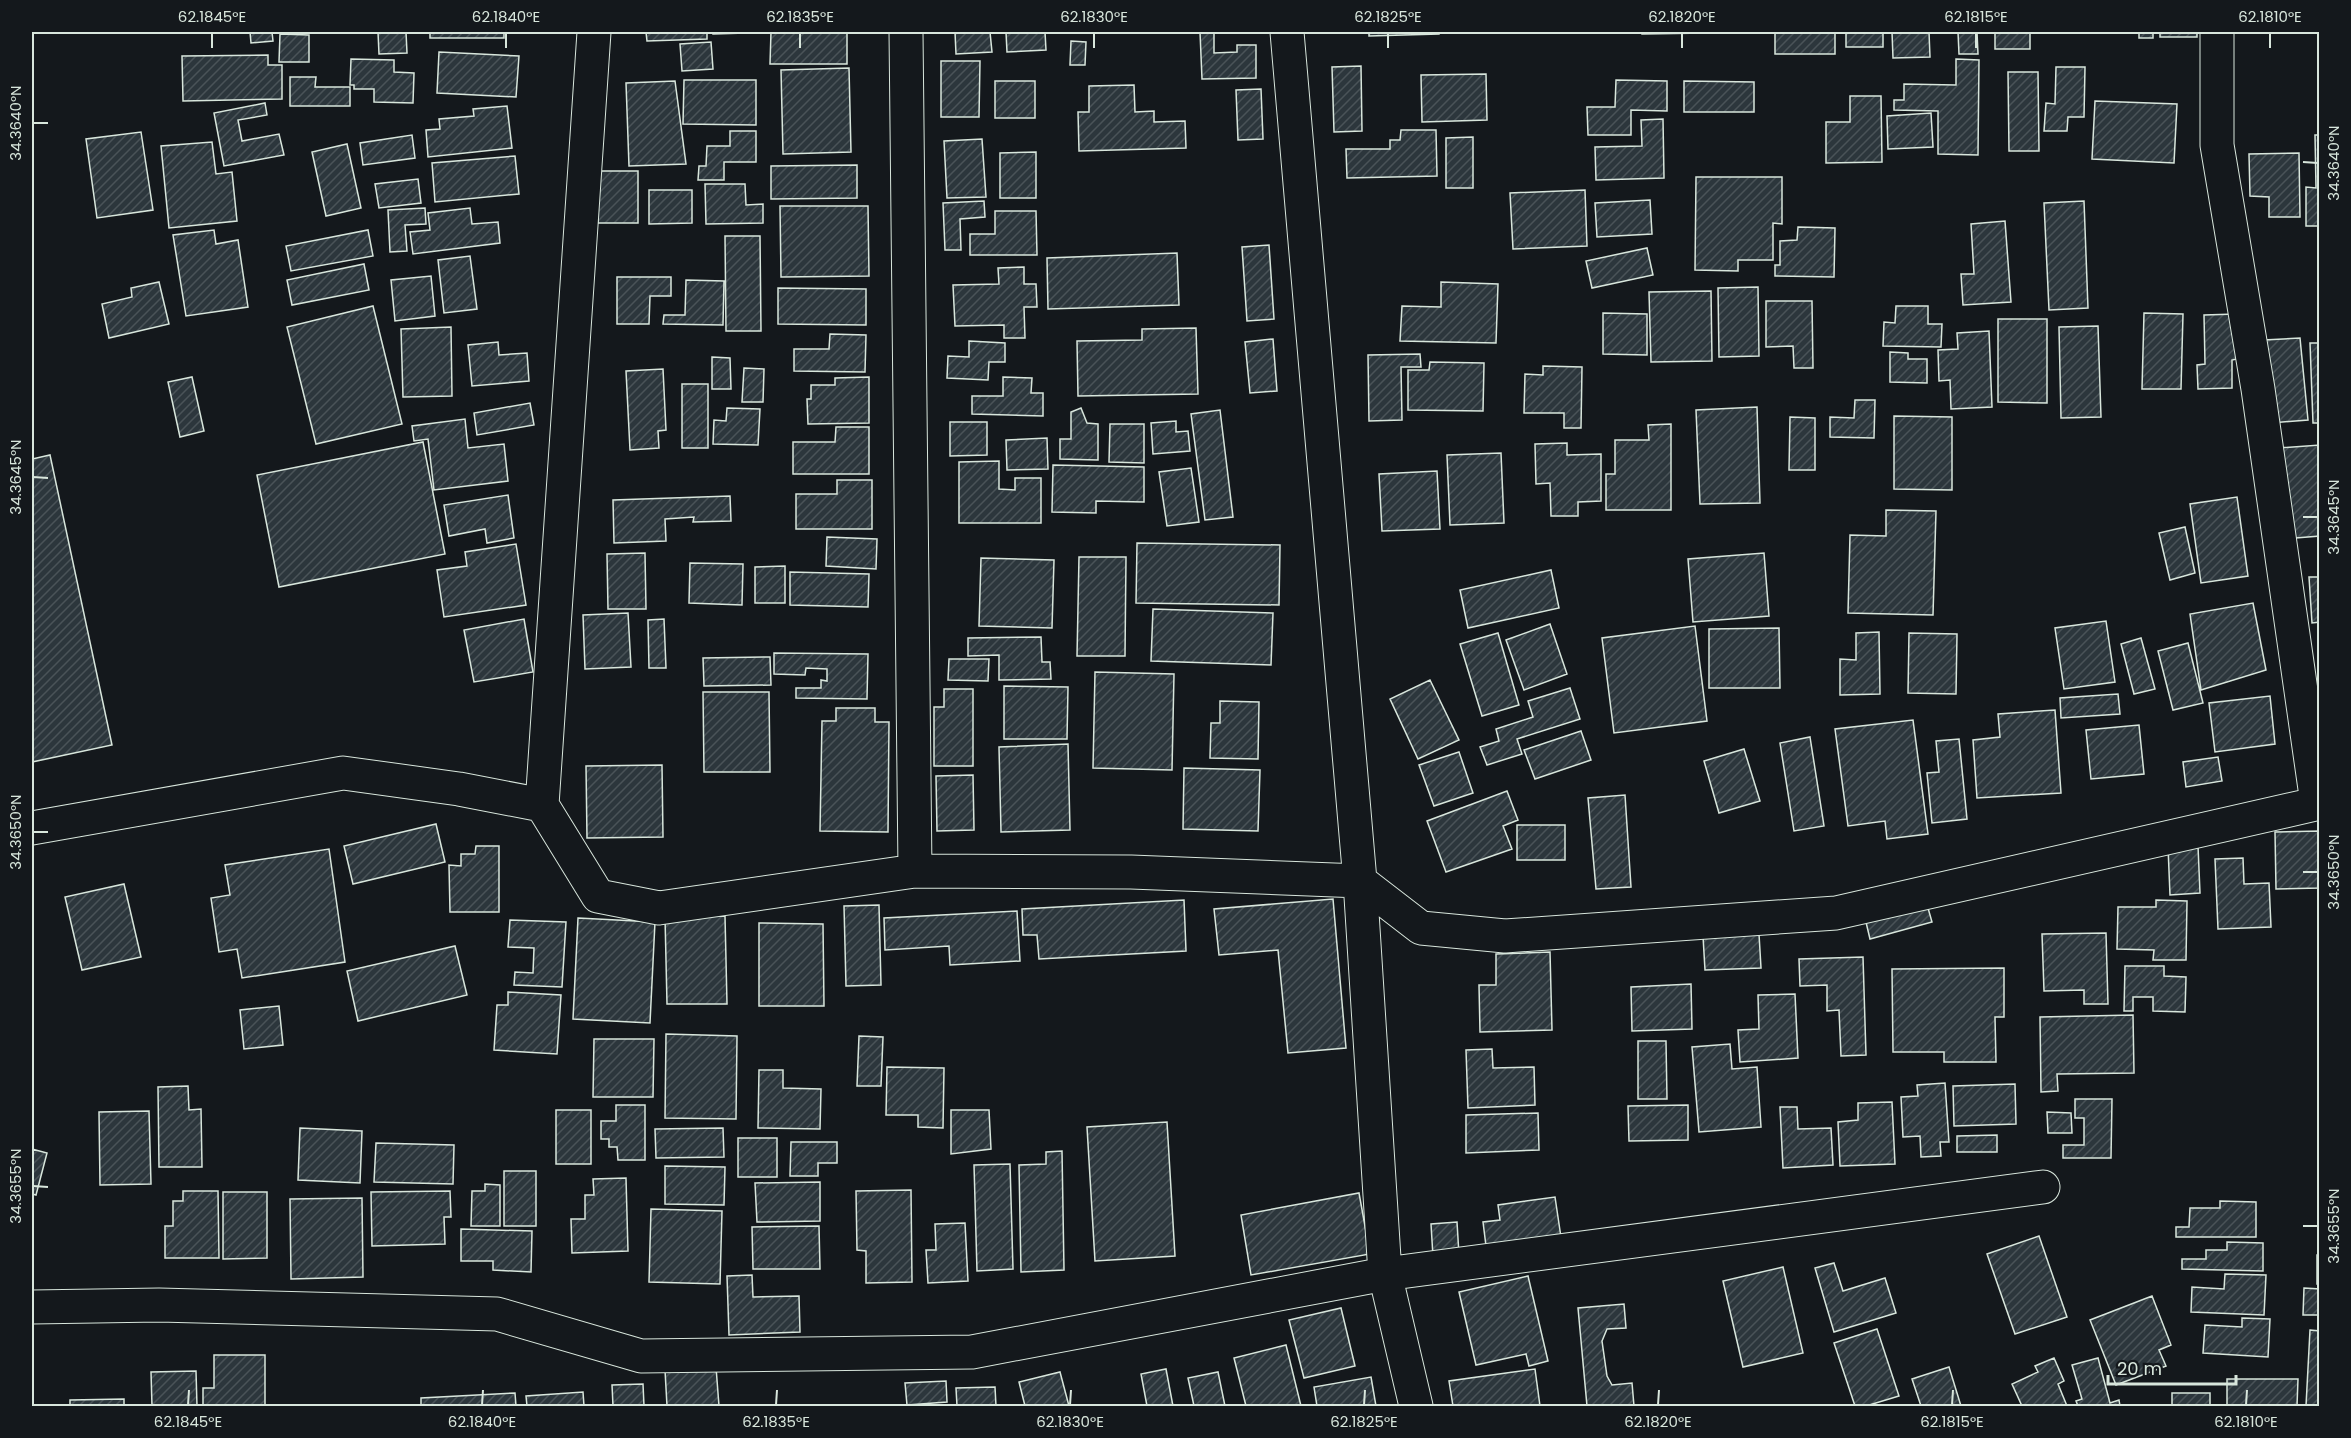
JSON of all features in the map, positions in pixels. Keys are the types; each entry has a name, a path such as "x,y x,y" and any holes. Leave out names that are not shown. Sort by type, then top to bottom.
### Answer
{"street":[{"path":"594,32 542,805 598,896 658,908 915,871 1131,872 1360,881 1421,928 1505,936 1836,913 2318,803 2258,389 2217,145 2217,32"},
{"path":"906,32 915,871"},
{"path":"1287,32 1360,881 1385,1274 1416,1407"},
{"path":"32,828 343,773 459,789 542,805"},
{"path":"32,1307 159,1305 497,1314 641,1356 972,1352 1385,1274 2043,1188"}],"building":[{"path":"250,32 272,32 273,41 251,43"},
{"path":"378,32 406,32 407,53 379,54"},
{"path":"430,32 504,32 504,38 430,38"},
{"path":"646,32 707,32 707,39 647,41"},
{"path":"713,32 746,32 746,33 713,34"},
{"path":"771,32 847,32 847,64 770,64"},
{"path":"955,32 990,32 992,52 956,54"},
{"path":"1006,32 1045,32 1046,50 1007,52"},
{"path":"1200,32 1214,32 1214,53 1237,52 1237,45 1256,45 1256,78 1202,79"},
{"path":"1369,32 1439,32 1439,34 1369,36"},
{"path":"1642,32 1706,32 1706,33 1642,34"},
{"path":"1775,32 1835,32 1835,54 1775,54"},
{"path":"1846,32 1883,32 1883,47 1846,47"},
{"path":"1892,32 1929,32 1930,57 1893,58"},
{"path":"1958,32 1977,32 1978,54 1959,54"},
{"path":"1995,32 2030,32 2030,49 1995,49"},
{"path":"2139,32 2153,32 2153,38 2139,38"},
{"path":"2160,32 2197,32 2197,37 2160,37"},
{"path":"280,34 309,35 309,62 279,62"},
{"path":"1071,41 1086,42 1085,65 1070,65"},
{"path":"711,42 713,69 682,71 680,44"},
{"path":"439,52 519,56 516,97 437,93"},
{"path":"268,55 268,65 282,65 282,99 183,101 182,56"},
{"path":"351,59 394,60 394,72 414,73 413,103 374,102 374,89 354,89 354,85 350,85"},
{"path":"1956,59 1979,60 1978,155 1938,154 1938,111 1894,110 1894,100 1904,100 1904,84 1956,85"},
{"path":"941,61 980,61 979,117 941,117"},
{"path":"1361,66 1362,131 1334,132 1332,67"},
{"path":"2056,67 2085,67 2084,117 2068,117 2067,131 2044,131 2046,103 2055,104"},
{"path":"849,68 851,152 783,154 781,70"},
{"path":"2008,72 2038,72 2039,151 2009,151"},
{"path":"1486,74 1487,120 1422,122 1421,75"},
{"path":"290,77 316,77 315,87 350,87 350,106 290,106"},
{"path":"684,80 756,80 756,125 683,124"},
{"path":"1616,80 1667,81 1667,111 1631,110 1631,135 1588,135 1587,107 1615,107"},
{"path":"675,81 686,164 629,166 626,83"},
{"path":"995,81 1035,81 1035,118 995,118"},
{"path":"1684,81 1754,82 1754,112 1684,112"},
{"path":"1134,85 1135,112 1154,111 1154,122 1185,121 1186,148 1079,151 1078,112 1089,112 1089,86"},
{"path":"1261,89 1263,139 1238,140 1236,90"},
{"path":"1850,96 1881,96 1882,162 1826,163 1826,122 1850,122"},
{"path":"2095,101 2177,104 2174,163 2092,159"},
{"path":"265,103 267,115 238,120 242,141 279,134 284,155 224,166 214,113"},
{"path":"507,106 512,148 428,157 426,130 440,129 439,119 474,116 473,109"},
{"path":"1931,113 1933,147 1888,149 1887,116"},
{"path":"1663,119 1664,178 1596,180 1595,147 1642,146 1641,120"},
{"path":"1401,130 1436,130 1437,176 1347,178 1346,149 1390,149 1390,140 1400,140"},
{"path":"730,131 756,131 756,162 724,162 724,180 698,180 699,166 706,166 707,146 730,146"},
{"path":"141,132 153,210 97,218 86,139"},
{"path":"412,135 415,158 363,165 360,143"},
{"path":"2315,135 2320,135 2320,226 2306,226 2306,187 2316,188"},
{"path":"1473,137 1473,188 1446,188 1446,138"},
{"path":"982,139 986,197 947,198 944,141"},
{"path":"212,142 216,174 232,172 237,221 169,228 161,146"},
{"path":"347,144 361,208 326,216 312,152"},
{"path":"1036,152 1036,198 1000,198 1000,153"},
{"path":"2299,153 2300,217 2269,217 2269,197 2250,196 2249,154"},
{"path":"515,156 519,194 435,202 432,163"},
{"path":"857,165 857,198 771,199 771,166"},
{"path":"598,171 638,171 638,223 598,223"},
{"path":"1696,177 1782,177 1782,224 1773,223 1773,260 1738,260 1738,271 1695,270"},
{"path":"418,179 421,203 379,208 375,184"},
{"path":"705,184 745,184 746,205 763,204 763,223 706,224"},
{"path":"649,190 692,190 692,223 649,224"},
{"path":"1585,190 1587,246 1513,249 1510,193"},
{"path":"1650,200 1652,234 1597,237 1595,203"},
{"path":"984,201 985,217 960,219 961,250 945,250 943,203"},
{"path":"2084,201 2088,308 2049,310 2044,203"},
{"path":"780,206 868,206 869,276 781,277"},
{"path":"425,208 426,224 405,225 407,251 390,252 388,210"},
{"path":"470,208 472,224 498,222 500,243 413,254 410,232 430,230 428,213"},
{"path":"995,211 1036,211 1037,255 970,255 970,234 995,234"},
{"path":"2005,221 2011,302 1963,305 1961,274 1974,274 1971,224"},
{"path":"1798,227 1835,228 1834,277 1775,276 1775,265 1780,265 1780,241 1797,240"},
{"path":"214,230 216,244 238,240 248,307 186,316 173,235"},
{"path":"368,230 373,256 291,271 286,246"},
{"path":"725,236 760,236 761,331 726,331"},
{"path":"1269,245 1274,319 1247,321 1242,247"},
{"path":"1647,248 1653,275 1592,288 1586,261"},
{"path":"1177,253 1179,305 1048,309 1047,258"},
{"path":"470,256 477,309 444,313 438,260"},
{"path":"364,264 369,290 292,305 287,280"},
{"path":"1024,267 1024,284 1036,284 1037,307 1024,307 1025,338 1004,338 1004,325 955,326 953,285 999,284 998,268"},
{"path":"431,276 435,316 395,321 391,280"},
{"path":"617,277 671,277 671,296 650,296 649,324 617,324"},
{"path":"686,280 724,281 723,325 663,324 664,315 685,315"},
{"path":"159,282 169,324 109,338 102,304 132,297 131,288"},
{"path":"1441,282 1498,284 1496,343 1400,341 1402,306 1441,307"},
{"path":"1758,287 1759,356 1719,357 1718,288"},
{"path":"778,288 866,289 866,325 778,324"},
{"path":"1711,291 1712,361 1651,362 1649,292"},
{"path":"1766,301 1812,301 1813,368 1794,368 1793,346 1766,347"},
{"path":"373,306 402,424 316,444 287,327"},
{"path":"1896,306 1928,306 1928,324 1942,324 1941,347 1883,346 1884,322 1895,323"},
{"path":"1603,313 1647,314 1647,355 1603,354"},
{"path":"2144,313 2183,314 2181,389 2142,389"},
{"path":"2236,314 2237,359 2232,360 2232,388 2198,389 2197,365 2205,364 2204,315"},
{"path":"1998,319 2047,319 2047,403 1998,402"},
{"path":"2098,326 2101,417 2061,418 2059,327"},
{"path":"451,327 452,396 403,397 401,329"},
{"path":"1196,328 1198,394 1078,396 1077,341 1142,340 1142,329"},
{"path":"1989,331 1992,407 1951,409 1950,380 1939,381 1938,350 1958,349 1957,333"},
{"path":"830,334 866,335 865,372 794,371 794,349 829,349"},
{"path":"2300,338 2308,420 2271,423 2264,340"},
{"path":"1273,339 1277,391 1250,393 1245,342"},
{"path":"969,341 1005,343 1005,362 989,362 988,380 947,378 948,356 969,357"},
{"path":"498,342 499,355 527,353 529,381 472,386 468,345"},
{"path":"2310,343 2320,343 2320,423 2313,423"},
{"path":"1890,352 1908,353 1908,359 1927,359 1927,383 1890,382"},
{"path":"1420,354 1421,367 1401,367 1402,420 1369,421 1368,355"},
{"path":"712,357 730,358 731,389 712,389"},
{"path":"1430,362 1484,363 1483,411 1408,410 1408,370 1429,370"},
{"path":"1543,366 1582,367 1581,428 1564,428 1564,413 1524,413 1525,374 1543,375"},
{"path":"744,368 764,369 763,402 742,402"},
{"path":"663,369 666,430 658,431 659,448 630,450 626,371"},
{"path":"192,377 204,431 180,437 168,382"},
{"path":"869,377 869,423 808,424 807,399 811,399 811,385 835,385 835,378"},
{"path":"1003,377 1032,378 1031,393 1043,393 1043,416 972,414 972,396 1003,396"},
{"path":"682,384 708,384 708,448 682,448"},
{"path":"1855,400 1875,400 1874,438 1830,437 1830,417 1854,418"},
{"path":"530,403 534,425 477,435 474,413"},
{"path":"1757,407 1760,503 1700,504 1696,410"},
{"path":"727,408 760,409 758,445 713,444 714,420 726,421"},
{"path":"1081,408 1087,423 1098,424 1098,460 1060,459 1060,439 1071,439 1071,412"},
{"path":"1220,410 1233,517 1205,520 1191,414"},
{"path":"1894,416 1952,417 1952,490 1894,489"},
{"path":"1790,417 1815,418 1815,470 1789,470"},
{"path":"465,419 468,448 504,444 508,481 434,490 428,439 414,441 412,426"},
{"path":"1176,421 1176,432 1188,431 1190,451 1153,454 1151,423"},
{"path":"950,422 987,422 987,455 950,456"},
{"path":"1110,424 1144,424 1144,463 1109,462"},
{"path":"1671,424 1671,510 1606,510 1606,474 1615,474 1615,440 1649,440 1648,425"},
{"path":"836,427 869,427 869,474 793,474 793,442 835,442"},
{"path":"1047,438 1048,469 1007,470 1006,440"},
{"path":"423,442 445,554 279,587 257,475"},
{"path":"1567,443 1567,455 1601,454 1601,501 1578,502 1578,516 1551,516 1550,483 1536,484 1535,444"},
{"path":"2320,445 2320,536 2283,539 2278,448"},
{"path":"1501,453 1504,523 1450,525 1447,455"},
{"path":"50,455 112,745 32,762 32,459"},
{"path":"999,461 999,489 1015,490 1015,478 1041,478 1041,523 959,523 959,462"},
{"path":"1053,465 1144,467 1144,502 1096,501 1096,513 1052,512"},
{"path":"1191,468 1199,522 1167,526 1159,472"},
{"path":"1437,471 1440,529 1382,531 1379,474"},
{"path":"837,480 872,480 872,529 796,529 796,494 837,494"},
{"path":"508,495 514,538 487,543 485,529 449,536 444,505"},
{"path":"730,496 731,521 693,522 694,517 665,519 666,541 614,543 613,500"},
{"path":"2237,497 2248,576 2201,583 2190,504"},
{"path":"1886,510 1936,511 1933,615 1848,613 1850,535 1886,536"},
{"path":"2185,527 2195,573 2170,580 2159,533"},
{"path":"827,537 877,539 876,569 826,566"},
{"path":"1137,543 1280,545 1279,605 1136,603"},
{"path":"516,544 526,605 444,617 437,570 467,566 465,552"},
{"path":"645,553 646,609 608,609 607,554"},
{"path":"1764,553 1769,616 1693,622 1688,559"},
{"path":"1079,557 1126,557 1125,656 1077,656"},
{"path":"981,558 1054,560 1052,628 979,626"},
{"path":"690,563 743,564 742,605 689,603"},
{"path":"785,566 785,603 755,603 755,567"},
{"path":"1551,570 1559,608 1468,628 1460,590"},
{"path":"790,572 869,574 868,607 790,605"},
{"path":"2309,577 2320,577 2320,622 2312,623"},
{"path":"2253,603 2266,670 2201,690 2190,614"},
{"path":"1153,609 1273,613 1271,665 1151,661"},
{"path":"628,613 631,667 585,669 583,615"},
{"path":"524,619 533,672 474,682 464,630"},
{"path":"664,619 666,668 649,668 648,620"},
{"path":"2106,621 2115,682 2064,689 2055,628"},
{"path":"1550,624 1567,674 1524,690 1506,640"},
{"path":"1695,626 1707,721 1614,733 1602,638"},
{"path":"1779,628 1780,688 1709,688 1709,629"},
{"path":"1879,632 1880,694 1840,695 1840,659 1856,660 1856,633"},
{"path":"1498,633 1519,705 1482,716 1460,644"},
{"path":"1909,633 1957,634 1956,694 1908,693"},
{"path":"1041,637 1042,662 1050,662 1051,679 999,680 999,655 968,656 968,638"},
{"path":"2141,638 2155,689 2134,694 2121,644"},
{"path":"2188,643 2203,703 2173,710 2158,651"},
{"path":"774,653 868,654 867,699 796,698 796,688 821,688 821,680 827,681 827,669 806,668 805,675 774,674"},
{"path":"770,657 771,685 704,686 703,658"},
{"path":"949,659 989,659 988,681 948,680"},
{"path":"1095,672 1174,674 1172,770 1093,768"},
{"path":"1430,680 1459,740 1418,759 1390,699"},
{"path":"1004,686 1068,687 1067,739 1004,739"},
{"path":"1570,688 1580,719 1517,739 1522,754 1487,765 1480,747 1499,741 1496,729 1533,717 1528,701"},
{"path":"944,689 973,689 973,766 934,766 934,707 944,707"},
{"path":"703,692 769,692 770,772 704,772"},
{"path":"2118,694 2120,714 2061,718 2060,698"},
{"path":"2270,696 2275,744 2215,752 2209,703"},
{"path":"1220,701 1259,702 1258,759 1210,758 1211,723 1220,723"},
{"path":"836,708 875,708 875,722 889,722 888,832 820,831 822,721 836,721"},
{"path":"2055,710 2061,793 1977,798 1973,740 2000,737 1998,714"},
{"path":"1913,720 1928,834 1887,839 1885,821 1848,826 1835,729"},
{"path":"2139,725 2144,774 2091,779 2086,730"},
{"path":"1581,731 1591,760 1535,779 1524,750"},
{"path":"1810,737 1824,826 1794,831 1780,743"},
{"path":"1959,739 1967,819 1932,823 1927,773 1939,772 1936,741"},
{"path":"1068,744 1070,830 1001,832 999,747"},
{"path":"1744,749 1760,801 1719,813 1704,761"},
{"path":"1459,752 1473,793 1434,806 1419,765"},
{"path":"2218,757 2222,781 2186,787 2183,762"},
{"path":"662,765 663,837 587,838 586,766"},
{"path":"1184,768 1260,770 1258,831 1183,829"},
{"path":"973,775 974,830 937,831 936,776"},
{"path":"1507,791 1518,820 1503,826 1512,849 1446,872 1427,821"},
{"path":"1625,795 1631,887 1596,889 1588,798"},
{"path":"436,824 445,862 353,884 344,846"},
{"path":"1517,825 1565,825 1565,860 1517,860"},
{"path":"2320,831 2320,888 2276,889 2275,832"},
{"path":"476,846 499,846 499,912 450,912 449,865 461,866 461,854 475,854"},
{"path":"2198,846 2200,893 2170,895 2168,847"},
{"path":"329,849 345,962 242,978 237,949 219,952 211,898 230,895 225,865"},
{"path":"2243,858 2244,884 2269,883 2271,927 2218,929 2215,859"},
{"path":"124,884 141,957 82,970 65,897"},
{"path":"1333,899 1346,1048 1288,1053 1278,950 1219,955 1214,909"},
{"path":"1184,900 1186,951 1039,959 1037,935 1023,935 1022,909"},
{"path":"2156,900 2187,901 2186,960 2153,960 2154,950 2117,949 2118,907 2156,907"},
{"path":"1926,901 1932,922 1870,939 1865,918"},
{"path":"879,905 881,985 846,986 844,906"},
{"path":"1017,911 1020,961 950,965 949,946 885,950 884,918"},
{"path":"725,916 727,1004 667,1004 665,917"},
{"path":"578,918 655,922 650,1023 573,1019"},
{"path":"510,920 566,922 562,987 514,985 515,972 533,973 534,948 508,947"},
{"path":"759,923 823,924 824,1006 759,1006"},
{"path":"2106,933 2108,1004 2084,1004 2084,990 2044,991 2042,934"},
{"path":"1759,934 1761,968 1705,970 1703,936"},
{"path":"455,946 467,995 358,1021 347,971"},
{"path":"1550,952 1552,1030 1480,1032 1479,985 1496,985 1496,954"},
{"path":"1863,957 1866,1055 1841,1056 1839,1010 1827,1011 1827,985 1800,986 1799,959"},
{"path":"2125,966 2164,966 2164,976 2186,977 2185,1012 2153,1011 2153,997 2133,997 2133,1011 2124,1011"},
{"path":"2004,968 2004,1017 1995,1017 1996,1062 1944,1062 1944,1052 1893,1052 1892,969"},
{"path":"1691,984 1692,1029 1632,1031 1631,987"},
{"path":"508,992 561,995 557,1054 494,1050 497,1005 508,1005"},
{"path":"1795,994 1798,1058 1740,1062 1738,1030 1759,1029 1758,995"},
{"path":"279,1006 283,1045 244,1049 240,1010"},
{"path":"2133,1015 2134,1073 2057,1074 2058,1091 2041,1092 2040,1017"},
{"path":"666,1034 737,1036 736,1119 665,1118"},
{"path":"859,1036 883,1037 881,1086 857,1086"},
{"path":"594,1039 654,1039 653,1097 593,1097"},
{"path":"1638,1041 1666,1041 1667,1099 1638,1099"},
{"path":"1730,1044 1732,1069 1757,1067 1761,1127 1699,1132 1692,1047"},
{"path":"1492,1049 1493,1068 1534,1067 1535,1105 1468,1108 1466,1050"},
{"path":"887,1067 944,1068 943,1128 918,1127 918,1115 886,1115"},
{"path":"759,1070 783,1070 783,1088 821,1089 820,1129 758,1128"},
{"path":"1945,1083 1949,1142 1940,1142 1941,1156 1921,1157 1920,1136 1903,1137 1901,1097 1918,1096 1917,1085"},
{"path":"2015,1084 2016,1124 1954,1126 1953,1086"},
{"path":"188,1086 189,1110 201,1109 202,1167 159,1167 158,1087"},
{"path":"2075,1099 2112,1099 2111,1158 2063,1158 2063,1145 2084,1145 2084,1118 2075,1118"},
{"path":"1892,1102 1895,1164 1840,1166 1838,1122 1858,1120 1858,1103"},
{"path":"616,1105 645,1105 645,1160 618,1160 617,1147 609,1147 609,1139 601,1139 601,1121 616,1121"},
{"path":"1688,1105 1688,1140 1629,1141 1628,1106"},
{"path":"1780,1107 1797,1107 1798,1129 1831,1128 1833,1165 1783,1168"},
{"path":"556,1110 591,1110 591,1164 556,1164"},
{"path":"951,1110 989,1110 991,1149 951,1154"},
{"path":"149,1111 151,1184 100,1185 99,1112"},
{"path":"2047,1112 2071,1113 2072,1133 2048,1133"},
{"path":"1538,1113 1539,1150 1466,1153 1466,1115"},
{"path":"1167,1122 1175,1256 1095,1261 1087,1127"},
{"path":"300,1128 362,1131 360,1183 298,1180"},
{"path":"723,1128 724,1157 656,1158 655,1129"},
{"path":"1997,1135 1997,1152 1957,1152 1957,1136"},
{"path":"738,1138 777,1138 777,1177 738,1177"},
{"path":"791,1142 837,1142 837,1163 818,1163 818,1176 790,1176"},
{"path":"376,1143 454,1145 453,1184 374,1182"},
{"path":"32,1149 47,1153 36,1195 32,1194"},
{"path":"1062,1151 1064,1270 1021,1272 1019,1165 1046,1164 1046,1152"},
{"path":"1010,1164 1013,1269 977,1271 974,1165"},
{"path":"665,1166 725,1167 724,1205 665,1204"},
{"path":"504,1171 536,1171 536,1226 504,1226"},
{"path":"626,1178 628,1251 572,1253 571,1219 585,1219 585,1195 594,1195 593,1179"},
{"path":"820,1182 820,1221 757,1222 755,1183"},
{"path":"485,1184 500,1185 500,1226 471,1226 472,1191 485,1191"},
{"path":"911,1190 912,1282 866,1283 866,1251 857,1250 856,1191"},
{"path":"183,1191 218,1191 219,1258 165,1258 165,1226 173,1226 173,1201 183,1201"},
{"path":"450,1191 451,1217 444,1217 445,1244 372,1246 371,1192"},
{"path":"223,1192 267,1192 267,1258 223,1259"},
{"path":"1359,1193 1370,1254 1251,1275 1241,1215"},
{"path":"1555,1197 1562,1244 1487,1254 1483,1222 1500,1220 1498,1205"},
{"path":"362,1198 363,1277 291,1279 290,1199"},
{"path":"2220,1201 2256,1202 2256,1237 2176,1237 2176,1227 2189,1227 2190,1208 2220,1208"},
{"path":"651,1209 722,1211 720,1284 649,1282"},
{"path":"1457,1222 1459,1255 1433,1257 1431,1224"},
{"path":"965,1223 968,1281 928,1283 926,1250 936,1250 935,1224"},
{"path":"819,1226 820,1269 753,1269 752,1227"},
{"path":"461,1229 532,1231 531,1272 493,1270 493,1261 461,1261"},
{"path":"2039,1236 2067,1317 2015,1334 1987,1254"},
{"path":"2227,1242 2263,1243 2263,1271 2182,1269 2182,1259 2206,1259 2206,1250 2227,1250"},
{"path":"2317,1255 2320,1255 2320,1284 2317,1284"},
{"path":"1834,1263 1843,1291 1885,1278 1896,1313 1834,1332 1815,1268"},
{"path":"1783,1267 1803,1353 1743,1367 1723,1281"},
{"path":"2225,1274 2266,1275 2264,1315 2191,1312 2192,1287 2224,1289"},
{"path":"752,1275 753,1297 799,1296 800,1332 729,1335 727,1276"},
{"path":"1528,1276 1548,1361 1529,1366 1526,1354 1476,1365 1459,1292"},
{"path":"2304,1288 2320,1289 2320,1315 2303,1315"},
{"path":"2152,1296 2171,1345 2159,1350 2166,1366 2116,1385 2090,1320"},
{"path":"1624,1304 1626,1328 1607,1329 1602,1341 1607,1376 1612,1385 1632,1383 1634,1406 1587,1406 1578,1308"},
{"path":"1341,1308 1355,1366 1304,1378 1289,1320"},
{"path":"2242,1318 2270,1319 2268,1357 2203,1353 2205,1325 2242,1327"},
{"path":"1877,1329 1899,1396 1866,1406 1855,1406 1834,1343"},
{"path":"2310,1330 2320,1331 2320,1406 2306,1406"},
{"path":"1286,1345 1301,1406 1246,1406 1234,1358"},
{"path":"214,1355 265,1355 265,1406 203,1406 203,1388 214,1388"},
{"path":"2054,1358 2064,1381 2058,1384 2067,1406 2022,1406 2012,1384 2038,1372 2035,1366"},
{"path":"2098,1358 2110,1403 2119,1400 2120,1406 2078,1406 2076,1401 2082,1399 2072,1365"},
{"path":"716,1367 719,1406 667,1406 665,1370"},
{"path":"1949,1367 1961,1406 1921,1406 1912,1379"},
{"path":"1166,1369 1173,1406 1147,1406 1141,1374"},
{"path":"1535,1369 1540,1406 1453,1406 1449,1381"},
{"path":"196,1371 197,1406 152,1406 151,1372"},
{"path":"1060,1372 1069,1406 1025,1406 1019,1382"},
{"path":"1218,1372 1225,1406 1194,1406 1188,1378"},
{"path":"1371,1377 1376,1406 1317,1406 1314,1387"},
{"path":"2227,1379 2298,1379 2297,1406 2227,1406"},
{"path":"946,1381 947,1402 907,1405 905,1383"},
{"path":"643,1384 644,1406 613,1406 612,1385"},
{"path":"995,1387 996,1406 957,1406 956,1388"},
{"path":"583,1392 584,1406 527,1406 526,1396"},
{"path":"515,1393 516,1406 421,1406 421,1398"},
{"path":"2172,1393 2210,1393 2210,1406 2172,1406"},
{"path":"124,1399 124,1406 70,1406 70,1400"}]}
